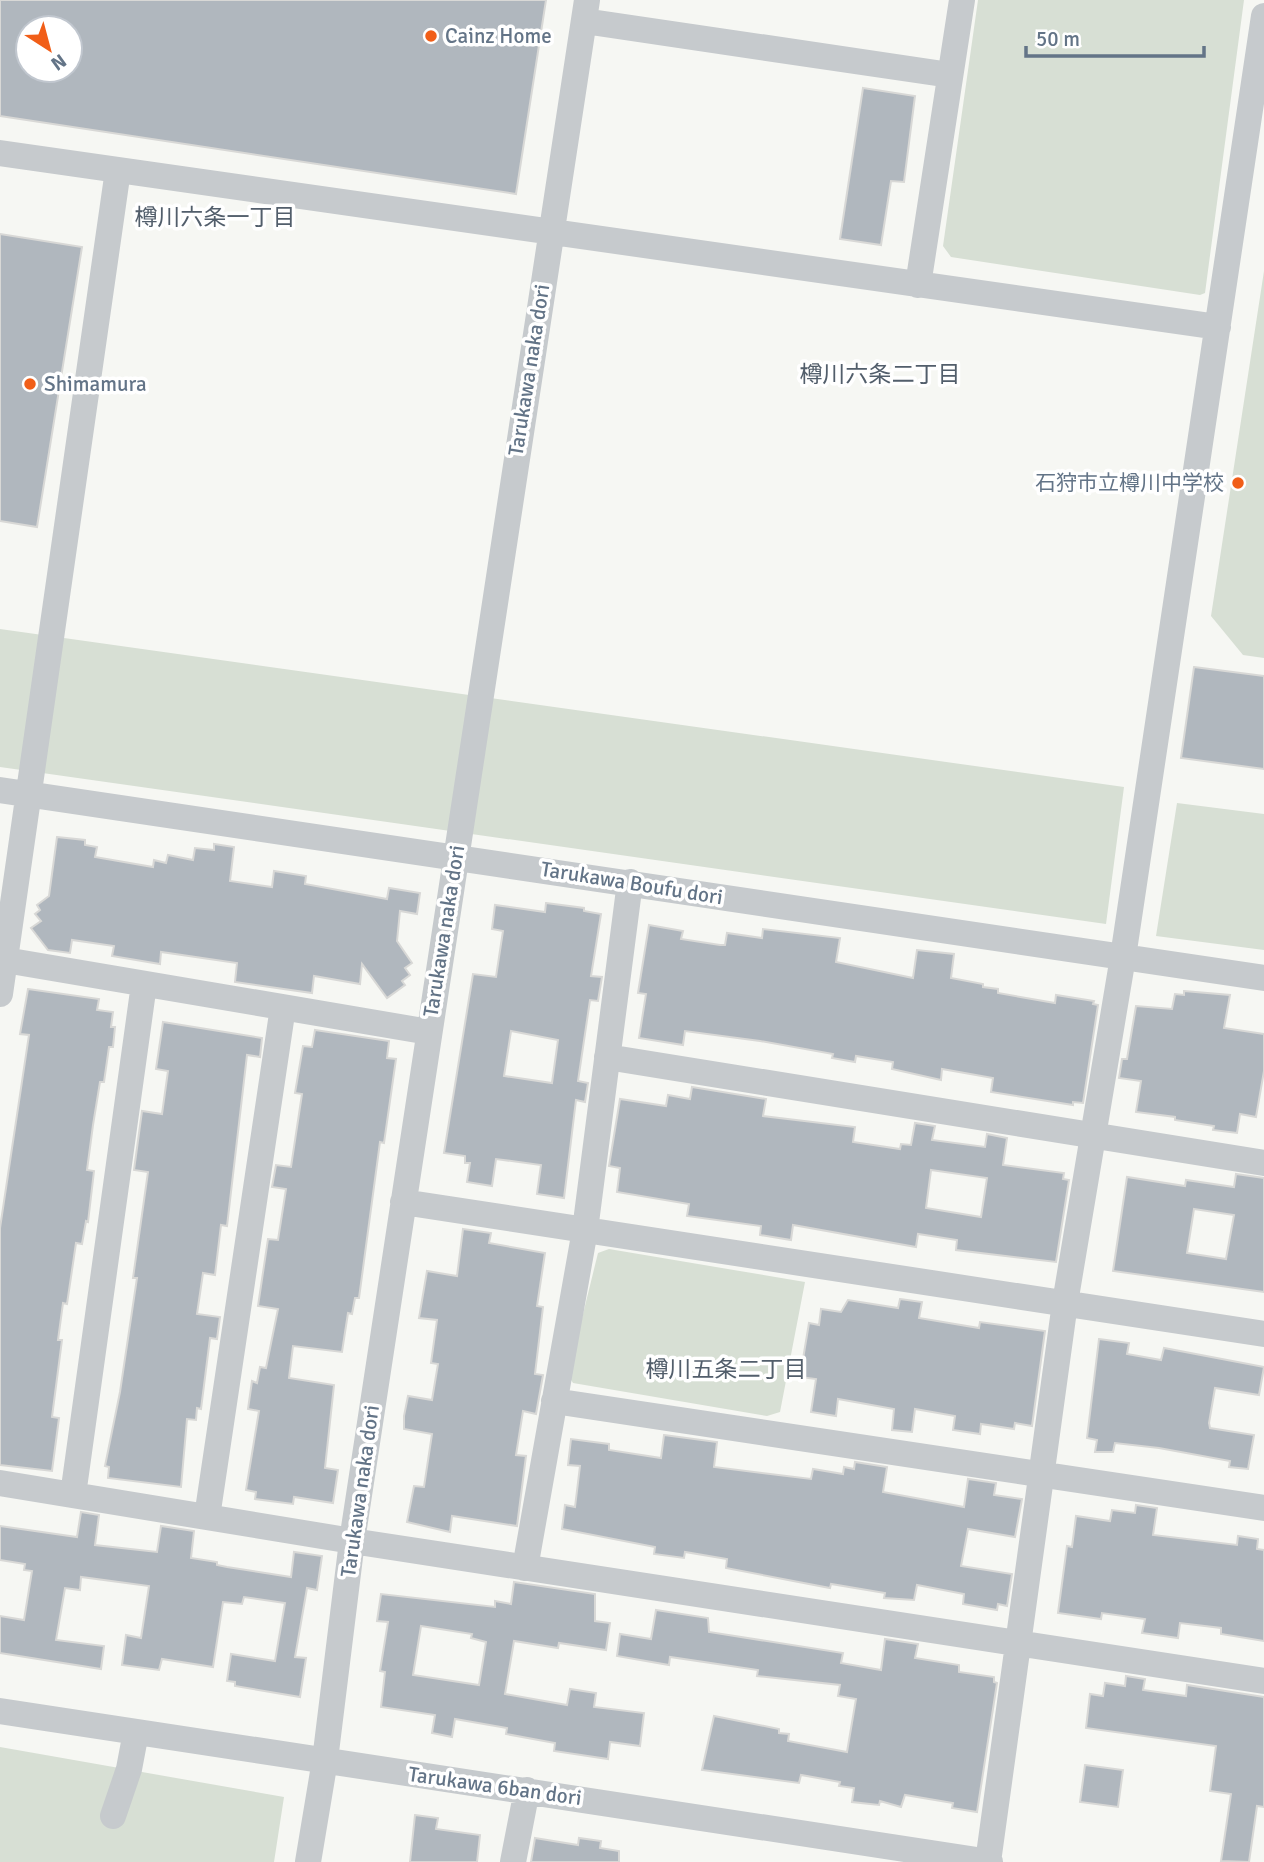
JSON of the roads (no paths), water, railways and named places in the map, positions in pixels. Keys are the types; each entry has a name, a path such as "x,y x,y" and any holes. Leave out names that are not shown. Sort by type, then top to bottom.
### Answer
{"street":[{"path":"918,285 962,0"},
{"path":"585,11 950,75"},
{"name":"Tarukawa naka dori","path":"308,1862 352,1541 549,233 585,11"},
{"path":"988,1862 1065,1303 1123,957 1264,16"},
{"path":"0,153 1217,327"},
{"path":"0,994 31,795 118,170"},
{"name":"Tarukawa Boufu dori","path":"0,790 1264,978"},
{"path":"525,1568 585,1230 630,882"},
{"path":"5,960 429,1032"},
{"path":"73,1495 144,984"},
{"path":"207,1517 282,1007"},
{"path":"607,1057 1264,1163"},
{"path":"403,1202 1264,1334"},
{"path":"554,1401 1264,1508"},
{"path":"0,1483 352,1541 1264,1681"},
{"name":"Tarukawa 6ban dori","path":"0,1711 988,1862"},
{"path":"113,1816 129,1769 136,1732"},
{"path":"513,1862 527,1790"}],"place":[{"name":"Cainz Home","path":"431,36"},
{"name":"Shimamura","path":"30,384"},
{"name":"石狩市立樽川中学校","path":"1238,483"}],"district":[{"name":"樽川六条一丁目","path":"215,217"},
{"name":"樽川六条二丁目","path":"880,374"},
{"name":"樽川五条二丁目","path":"726,1369"}]}
